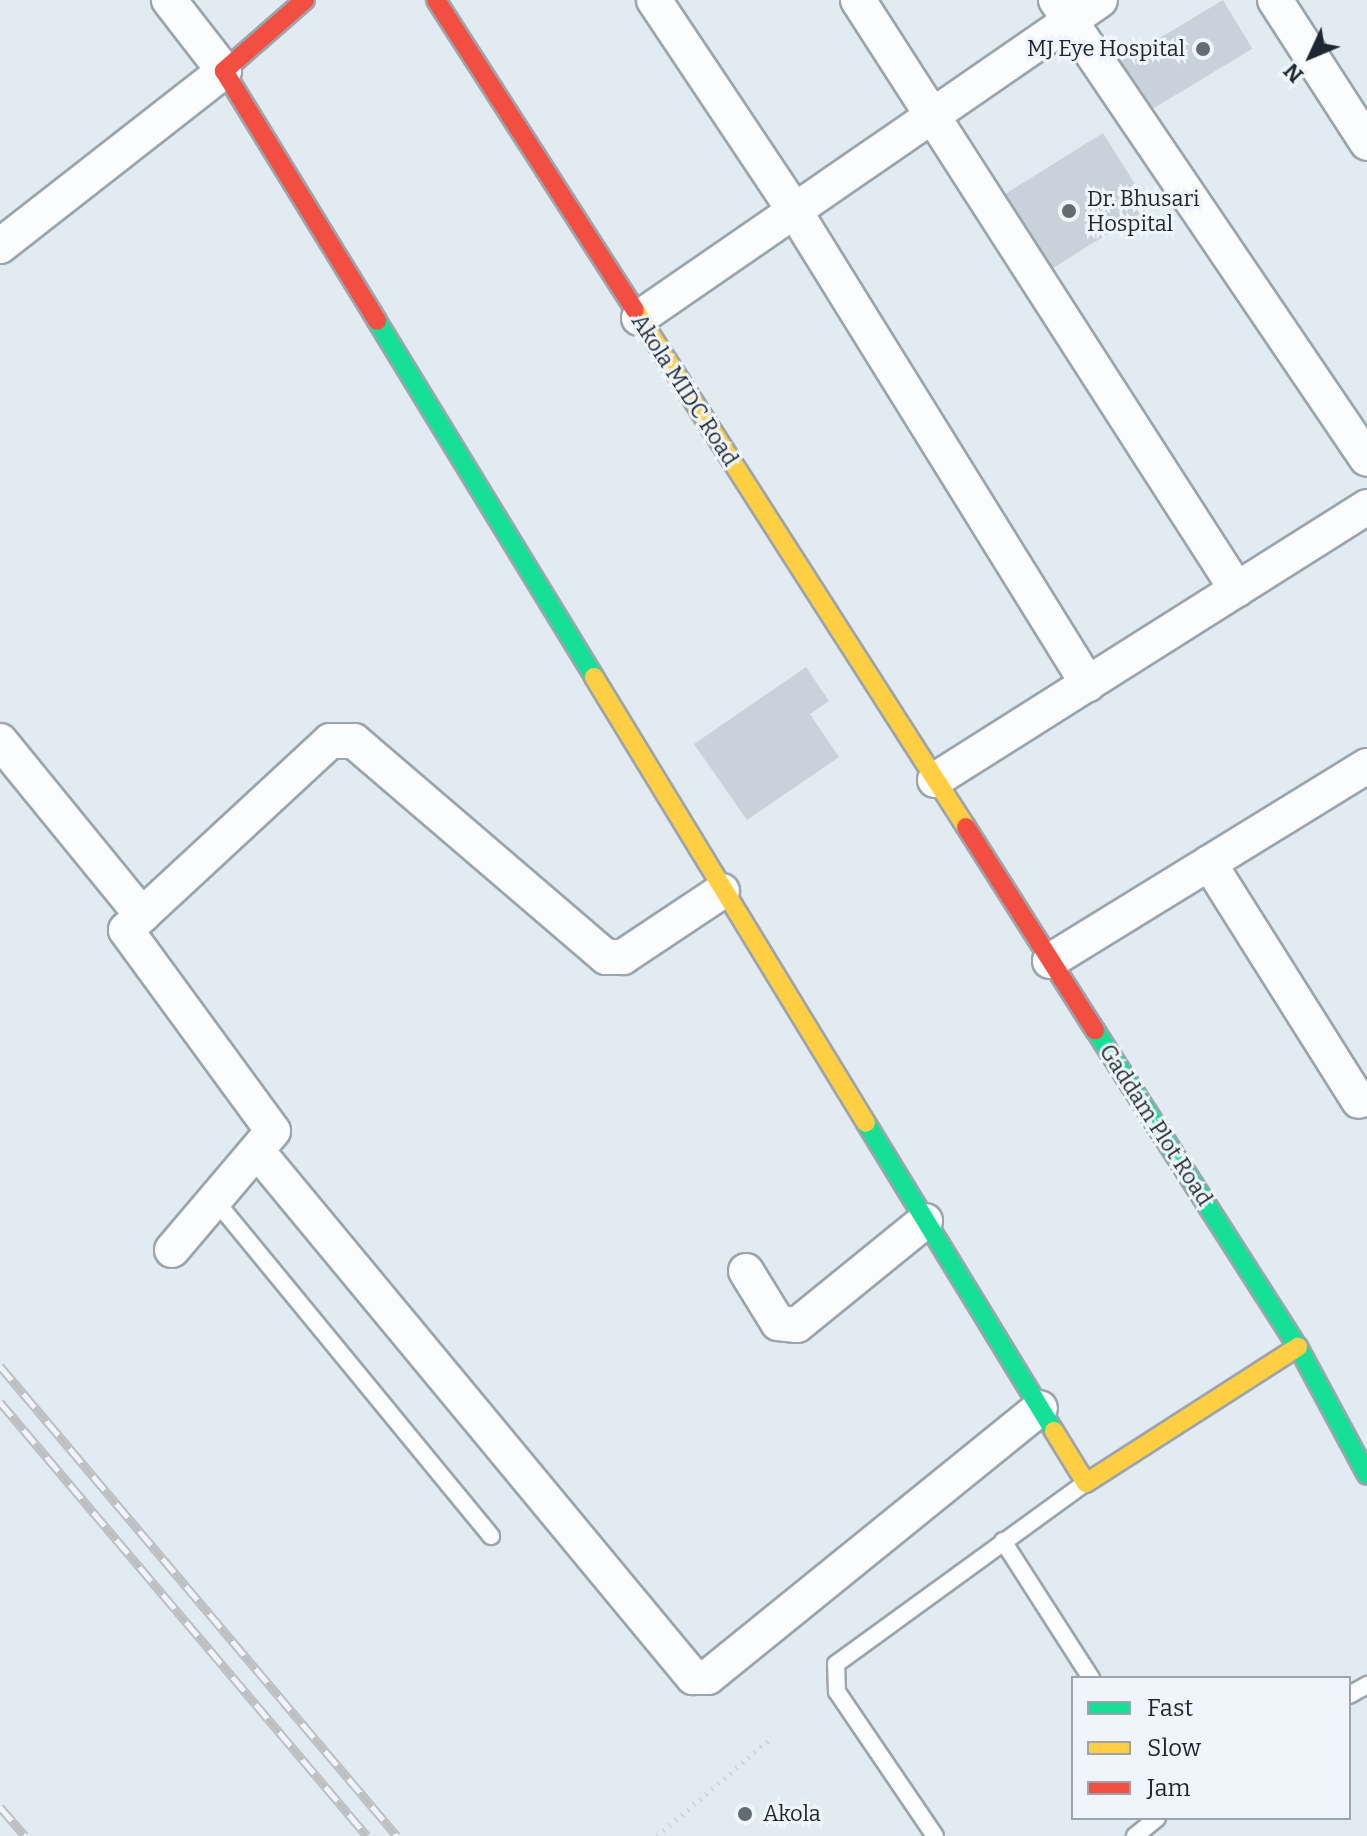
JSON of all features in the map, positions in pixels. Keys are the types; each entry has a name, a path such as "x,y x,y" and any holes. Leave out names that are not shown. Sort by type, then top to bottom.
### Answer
{"street":[{"path":"169,0 224,71 1086,1483 1298,1347"},
{"path":"0,246 224,71 305,0"},
{"name":"Akola MIDC Road","path":"436,0 935,780"},
{"path":"654,0 794,210 1088,684"},
{"path":"858,0 1237,590"},
{"path":"639,318 931,114 1063,10 1100,0"},
{"path":"1275,0 1367,143"},
{"path":"1063,10 1367,459"},
{"path":"935,780 1367,507"},
{"path":"172,1250 258,1152 271,1126 126,940 142,915 338,737 354,741 606,957 623,957 722,891"},
{"path":"0,741 142,915"},
{"path":"1050,961 1367,766"},
{"name":"Gaddam Plot Road","path":"935,780 1298,1347 1367,1475"},
{"path":"1209,863 1359,1101"},
{"path":"258,1152 693,1677 708,1677 1040,1408"},
{"path":"746,1271 778,1323 797,1325 925,1221"}],"lane":[{"path":"215,1200 491,1536"},
{"path":"935,1836 837,1692 836,1664 1086,1483"},
{"path":"1003,1541 1090,1676"},
{"path":"1135,1836 1155,1820"}],"path":[{"path":"657,1836 769,1740"}],"building":[{"path":"1223,0 1252,49 1147,112 1118,63"},
{"path":"1103,133 1150,208 1046,272 1000,198"},
{"path":"806,667 829,701 810,714 839,757 747,820 694,744"}],"railway":[{"path":"0,1366 397,1836"},
{"path":"0,1402 367,1836"},
{"path":"0,1807 25,1836"}],"traffic: fast":[{"path":"377,321 594,677"},
{"path":"1095,1030 1298,1347 1367,1475"},
{"path":"866,1123 1054,1431"}],"traffic: slow":[{"path":"635,310 966,827"},
{"path":"594,677 866,1123"},
{"path":"1054,1431 1086,1483 1298,1347"}],"traffic: jam":[{"path":"305,0 224,71 377,321"},
{"path":"436,0 635,310"},
{"path":"966,827 1095,1030"}],"place":[{"name":"MJ Eye Hospital","path":"1203,49"},
{"name":"Dr. Bhusari Hospital","path":"1069,211"},
{"name":"Akola","path":"745,1814"}]}
